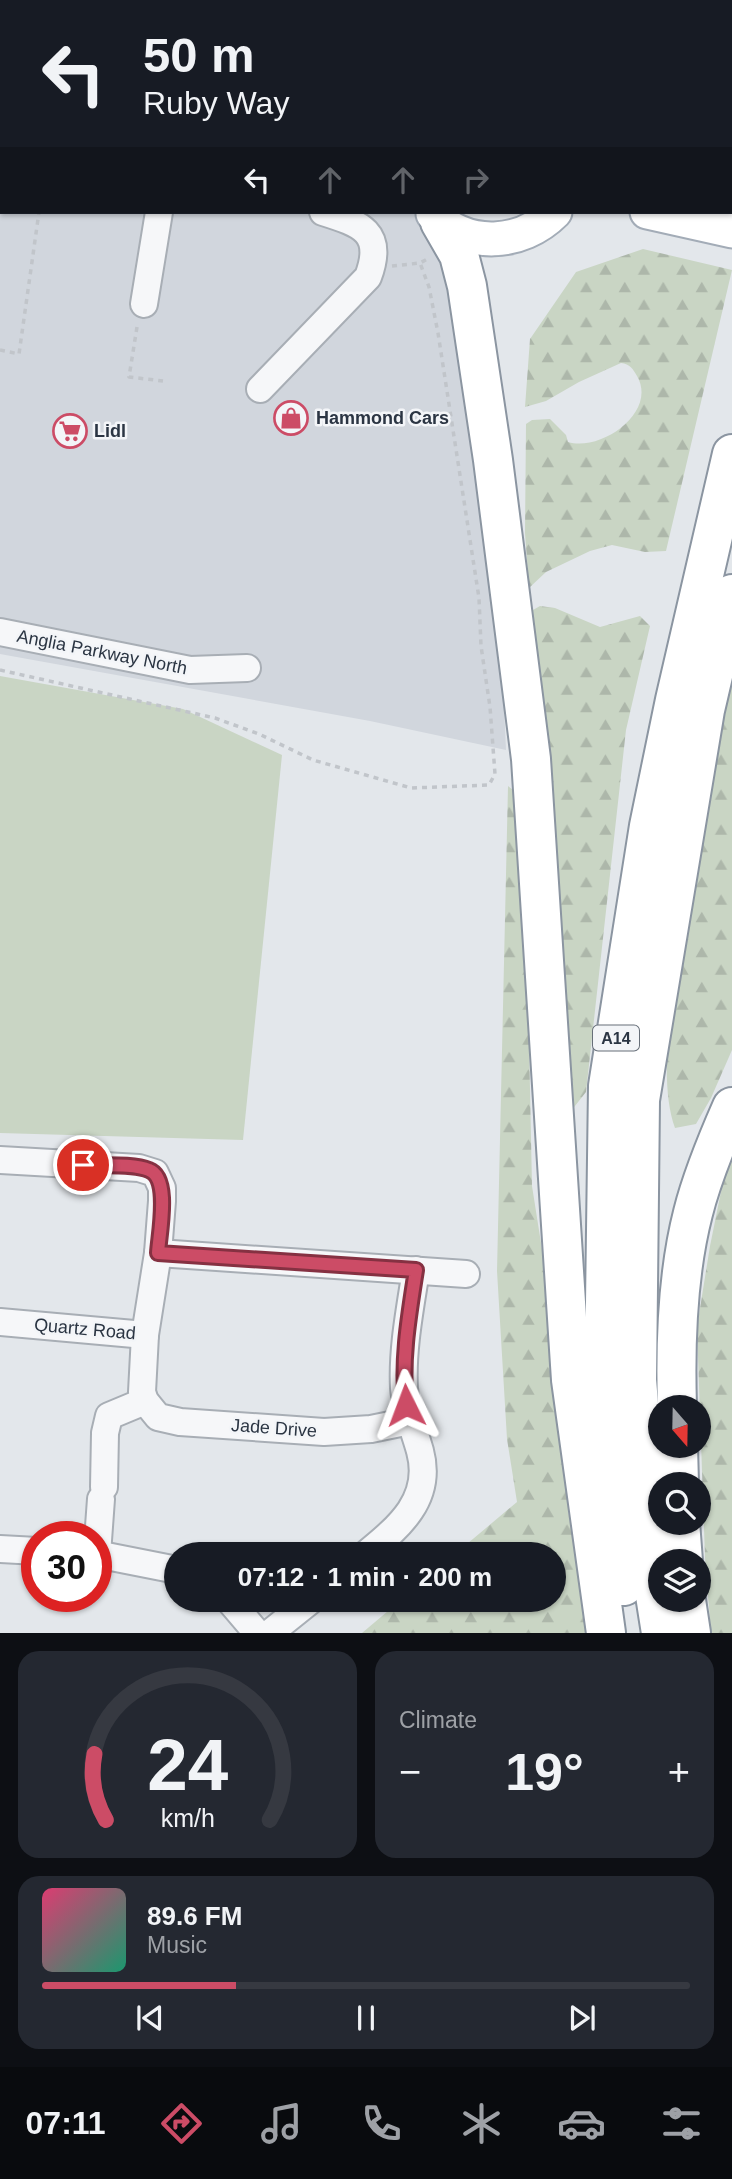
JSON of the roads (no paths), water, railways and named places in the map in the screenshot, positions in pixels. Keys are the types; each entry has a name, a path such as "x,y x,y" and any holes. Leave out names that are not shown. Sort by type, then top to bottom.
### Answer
{"highway":[{"path":"439,238 463,268 473,324 531,759 571,1380 606,1633"},
{"name":"A14","path":"630,1633 604,1375 608,1086 649,826 732,454"},
{"name":"A14","path":"661,1633 655,1595 637,1380 640,1100 705,710 732,594"},
{"path":"677,1395 681,1283 693,1214 732,1107"},
{"path":"688,1612 691,1633"}],"main road":[{"path":"663,214 718,227"},
{"path":"439,238 505,239 527,233 558,215"}],"street":[{"path":"140,315 159,214"},
{"path":"260,389 368,277 375,251 370,237 361,226 328,214"},
{"name":"Anglia Parkway North","path":"0,632 190,670 247,667"},
{"name":"Quartz Road","path":"0,1160 150,1170 162,1188 158,1253 145,1335 0,1322"},
{"path":"158,1253 466,1274"},
{"path":"380,1542 396,1529 416,1504 421,1481 421,1455 410,1422 404,1388 406,1331 416,1270"},
{"path":"100,1521 109,1416 145,1401 142,1384 145,1335"},
{"name":"Jade Drive","path":"145,1401 158,1417 193,1423 324,1432 371,1429 410,1422"},
{"path":"0,1549 21,1550"},
{"path":"112,1557 164,1567"},
{"path":"239,1612 257,1633"},
{"path":"270,1633 296,1612"}],"place":[{"name":"Hammond Cars","path":"291,418"},
{"name":"Lidl","path":"70,431"}]}
